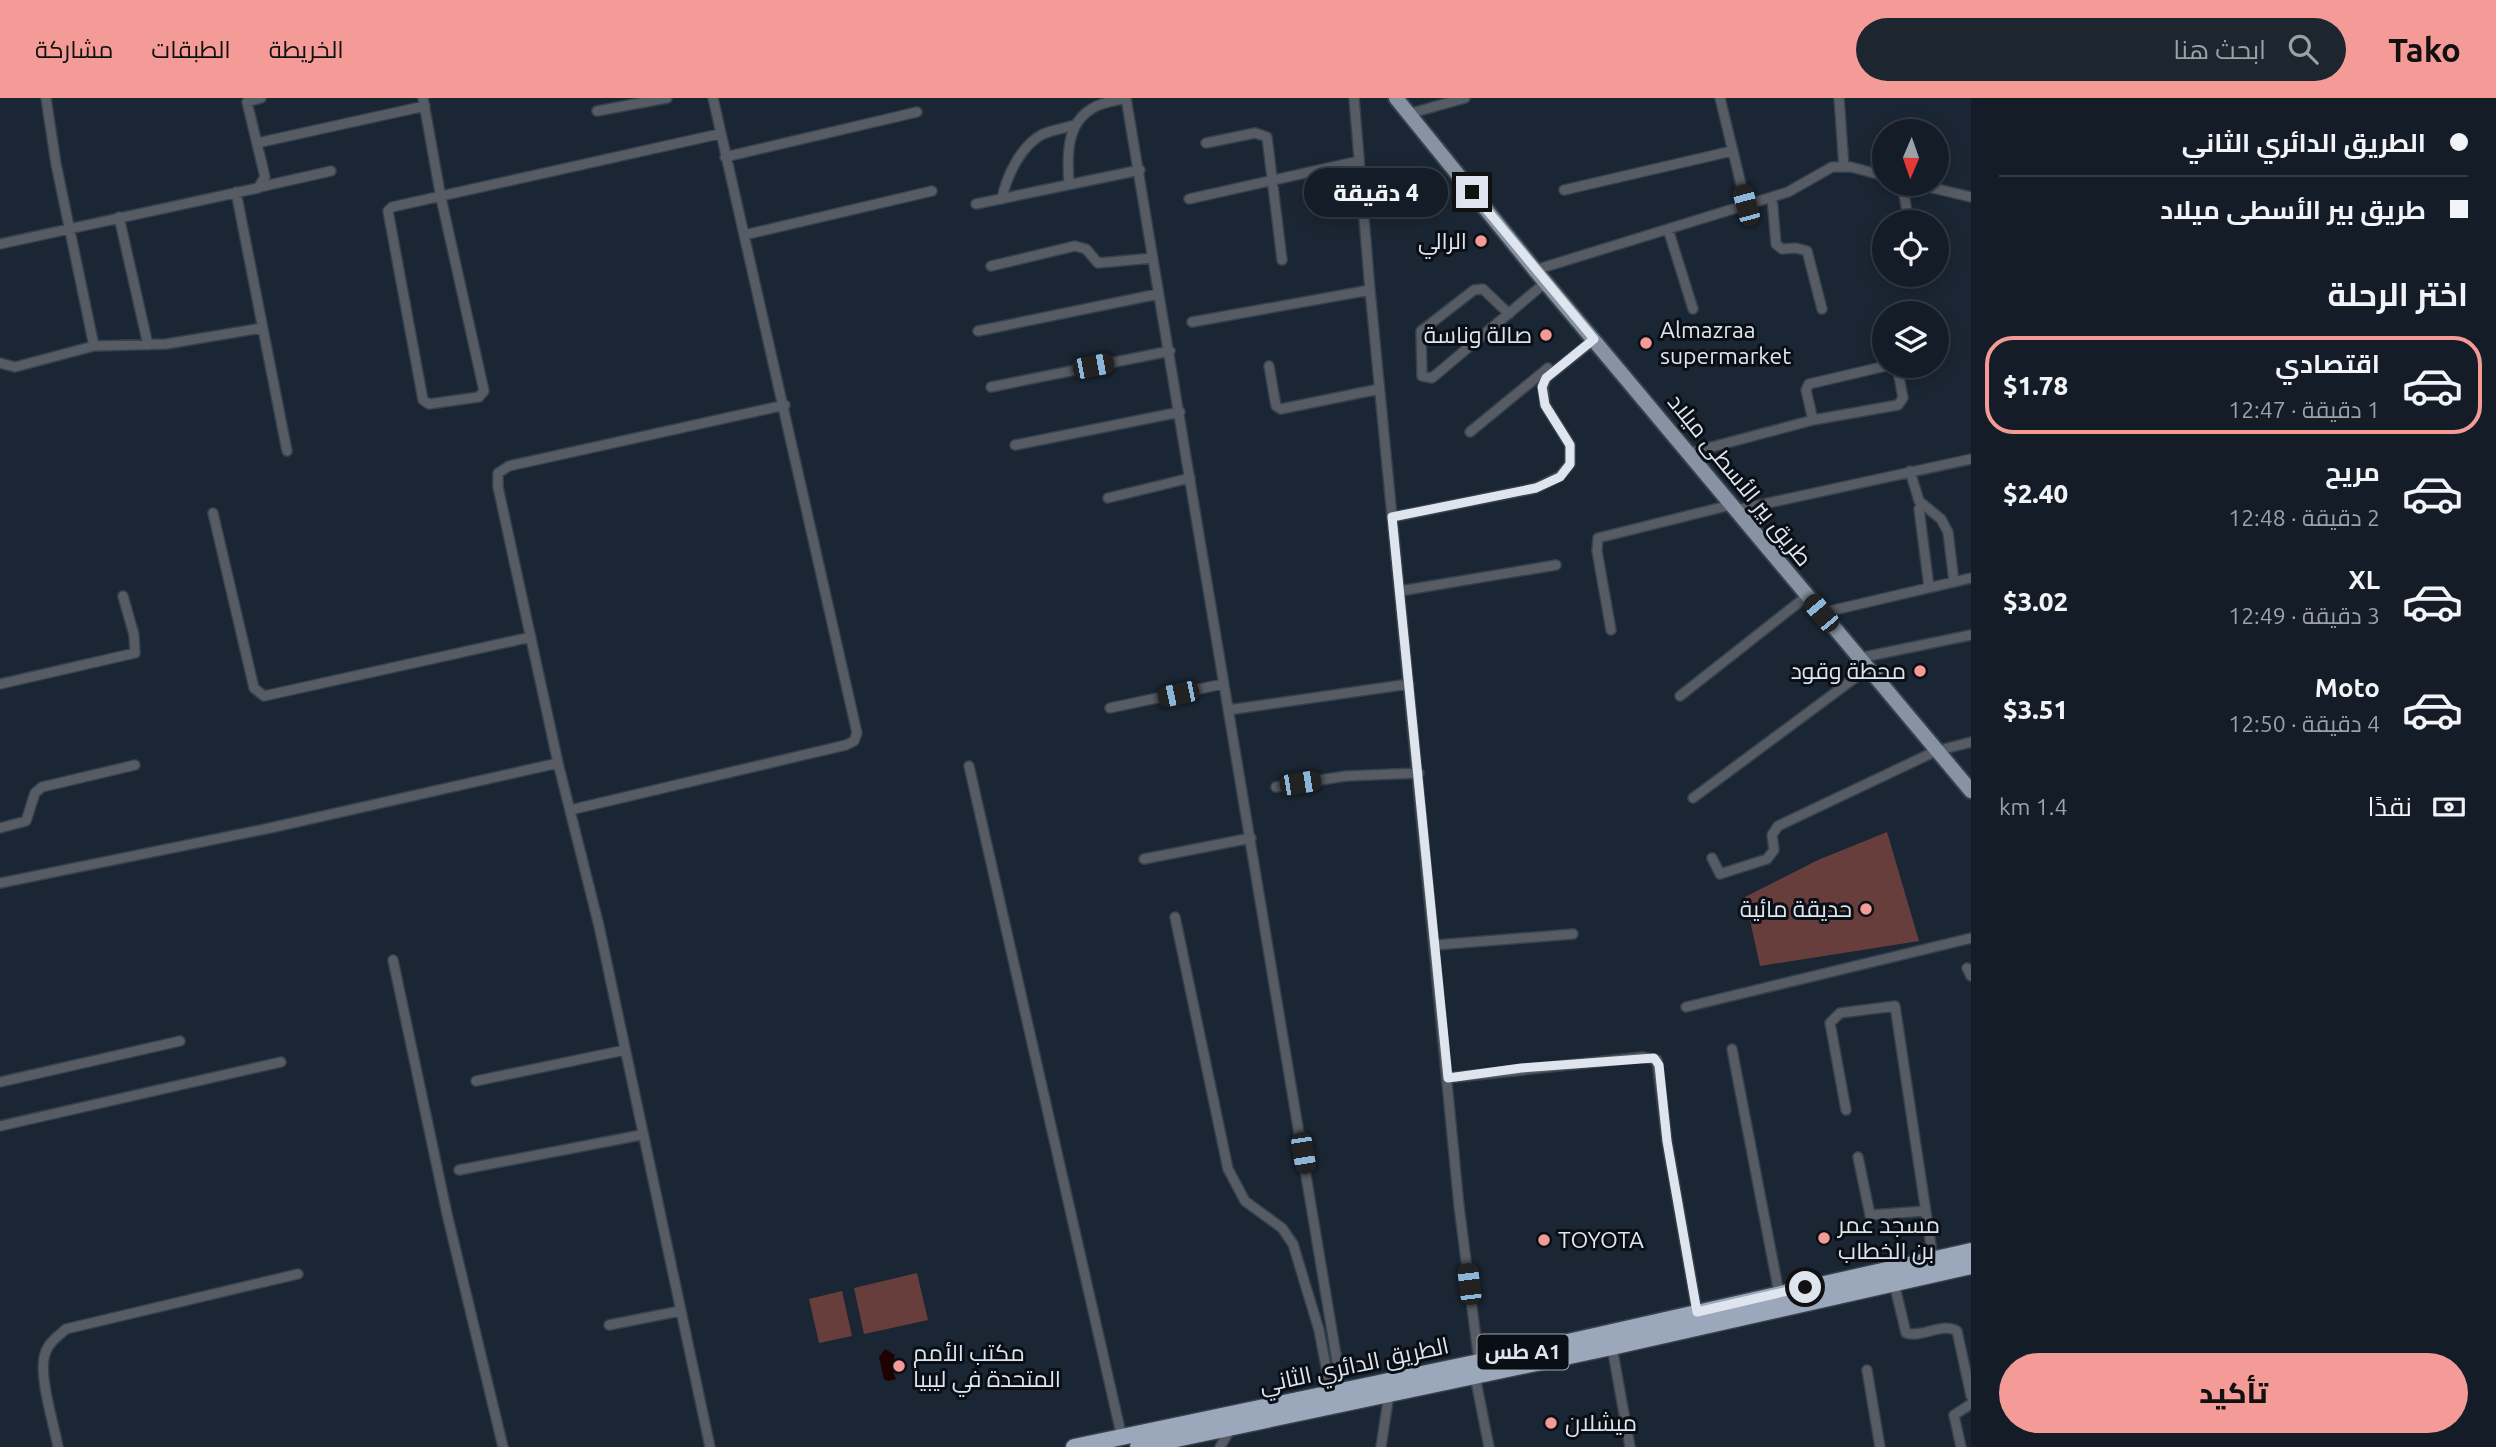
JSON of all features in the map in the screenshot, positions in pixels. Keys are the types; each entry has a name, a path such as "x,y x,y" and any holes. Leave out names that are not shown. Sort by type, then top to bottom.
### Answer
{"highway":[{"name":"الطريق الدائري الثاني","path":"1139,1447 1389,1394 1697,1312 1971,1251"},
{"name":"الطريق الدائري الثاني","path":"1074,1447 1336,1392 1612,1347 1971,1266"}],"main road":[{"name":"طريق بير الأسطى ميلاد","path":"1396,98 1535,270 1971,791"}],"street":[{"path":"47,98 69,228 94,346"},
{"path":"258,188 265,177 246,100 261,98"},
{"path":"597,111 667,98"},
{"path":"570,810 854,741 857,730 785,405 719,134 713,98"},
{"path":"1002,199 1006,179 1030,145 1041,135 1075,125 1093,108 1126,98 1251,838 1336,1392"},
{"path":"1354,98 1370,290 1477,1369 1489,1447"},
{"path":"1408,114 1465,98"},
{"path":"1720,98 1746,205"},
{"path":"1839,98 1844,167"},
{"path":"257,143 424,102 441,198 484,391 479,397 429,404 423,400 387,214 392,207 441,198 719,134"},
{"path":"725,157 917,112"},
{"path":"1069,184 1069,144 1075,125"},
{"path":"1206,143 1264,133 1282,260"},
{"path":"1564,190 1732,151"},
{"path":"1189,199 1359,161"},
{"path":"1535,270 1801,187 1832,167 1872,173"},
{"path":"976,204 1140,170"},
{"path":"0,244 331,171"},
{"path":"744,235 932,191"},
{"path":"236,192 287,451"},
{"path":"1950,192 1971,197"},
{"path":"1772,197 1776,244 1782,249 1796,248 1807,251 1822,309"},
{"path":"119,218 148,345"},
{"path":"1668,229 1693,309"},
{"path":"991,266 1075,246 1086,249 1098,263 1153,258"},
{"path":"1509,314 1483,289 1474,290 1424,325 1420,336 1422,376 1432,378 1509,314 1546,282"},
{"path":"1192,322 1370,290"},
{"path":"978,331 1158,294"},
{"path":"0,363 15,367 94,346 148,345 262,328"},
{"path":"1392,517 1536,488 1560,477 1570,464 1570,445 1548,413 1542,387 1546,378 1594,339"},
{"path":"991,387 1170,351"},
{"path":"1470,432 1561,358 1576,353"},
{"path":"1269,366 1276,406 1281,409 1380,389"},
{"path":"1813,420 1806,390 1809,384 1872,369"},
{"path":"1689,453 1813,420 1898,405 1903,398 1899,378"},
{"path":"710,1447 641,1135 625,1050 558,764 496,479 502,468 785,405"},
{"path":"1016,445 1180,412"},
{"path":"1611,630 1597,551 1598,538 1971,459"},
{"path":"1910,471 1922,505 1941,519 1948,532 1954,582"},
{"path":"1108,498 1190,478"},
{"path":"1922,505 1918,522 1929,587"},
{"path":"212,513 254,688 264,696 531,637"},
{"path":"1400,591 1556,565"},
{"path":"1821,613 1971,578"},
{"path":"1680,696 1807,596"},
{"path":"0,684 135,653 134,635 123,597"},
{"path":"1693,799 1863,664 1971,635"},
{"path":"1110,708 1223,684"},
{"path":"1228,710 1409,684"},
{"path":"1712,858 1720,874 1767,859 1774,850 1772,835 1778,826 1936,751 1971,742"},
{"path":"0,883 270,828 558,764"},
{"path":"0,828 26,821 34,793 42,787 135,765"},
{"path":"969,766 1122,1438"},
{"path":"1276,787 1346,776 1419,773"},
{"path":"1144,859 1251,838"},
{"path":"1175,917 1228,1169 1245,1201 1282,1228 1293,1244 1336,1392"},
{"path":"1435,945 1573,934"},
{"path":"1686,1007 1971,938"},
{"path":"393,960 447,1214 503,1447"},
{"path":"1846,1110 1830,1023 1840,1013 1895,1006 1933,1259"},
{"path":"0,1082 180,1041"},
{"path":"1732,1049 1779,1293"},
{"path":"476,1081 625,1050"},
{"path":"1448,1078 1643,1057 1657,1060 1667,1141 1697,1312"},
{"path":"0,1126 281,1062"},
{"path":"459,1170 641,1135"},
{"path":"1858,1157 1870,1215 1926,1211"},
{"path":"58,1447 44,1373 44,1354 54,1339 66,1329 298,1274"},
{"path":"1894,1283 1906,1333 1951,1328 1957,1331 1971,1396"},
{"path":"609,1325 680,1311"},
{"path":"1612,1347 1630,1447"},
{"path":"1867,1370 1880,1447"},
{"path":"1381,1447 1389,1394"},
{"path":"1961,1447 1954,1415 1971,1404"},
{"path":"1220,1447 1231,1428"}],"shaded area":[{"path":"1887,832 1919,941 1760,966 1745,897 1818,860"},
{"path":"917,1273 928,1320 864,1334 854,1288"},
{"path":"842,1291 852,1336 819,1343 809,1299"},
{"path":"885,1349 895,1355 892,1369 896,1379 888,1381 884,1379 879,1357"}],"place":[{"name":"الرالي","path":"1481,241"},
{"name":"صالة وناسة","path":"1546,335"},
{"name":"Almazraa supermarket","path":"1646,343"},
{"name":"محطة وقود","path":"1920,671"},
{"name":"حديقة مائية","path":"1866,909"},
{"name":"مسجد عمر بن الخطاب","path":"1824,1238"},
{"name":"TOYOTA","path":"1544,1240"},
{"name":"مكتب الأمم المتحدة في ليبيا","path":"899,1366"},
{"name":"ميشلان","path":"1551,1423"}],"route":[{"path":"1472,192 1594,339 1546,378 1542,387 1542,397 1548,413 1570,445 1570,464 1560,477 1536,488 1392,517 1448,1078 1521,1068 1654,1058 1659,1065 1667,1141 1697,1312 1805,1287"}]}
